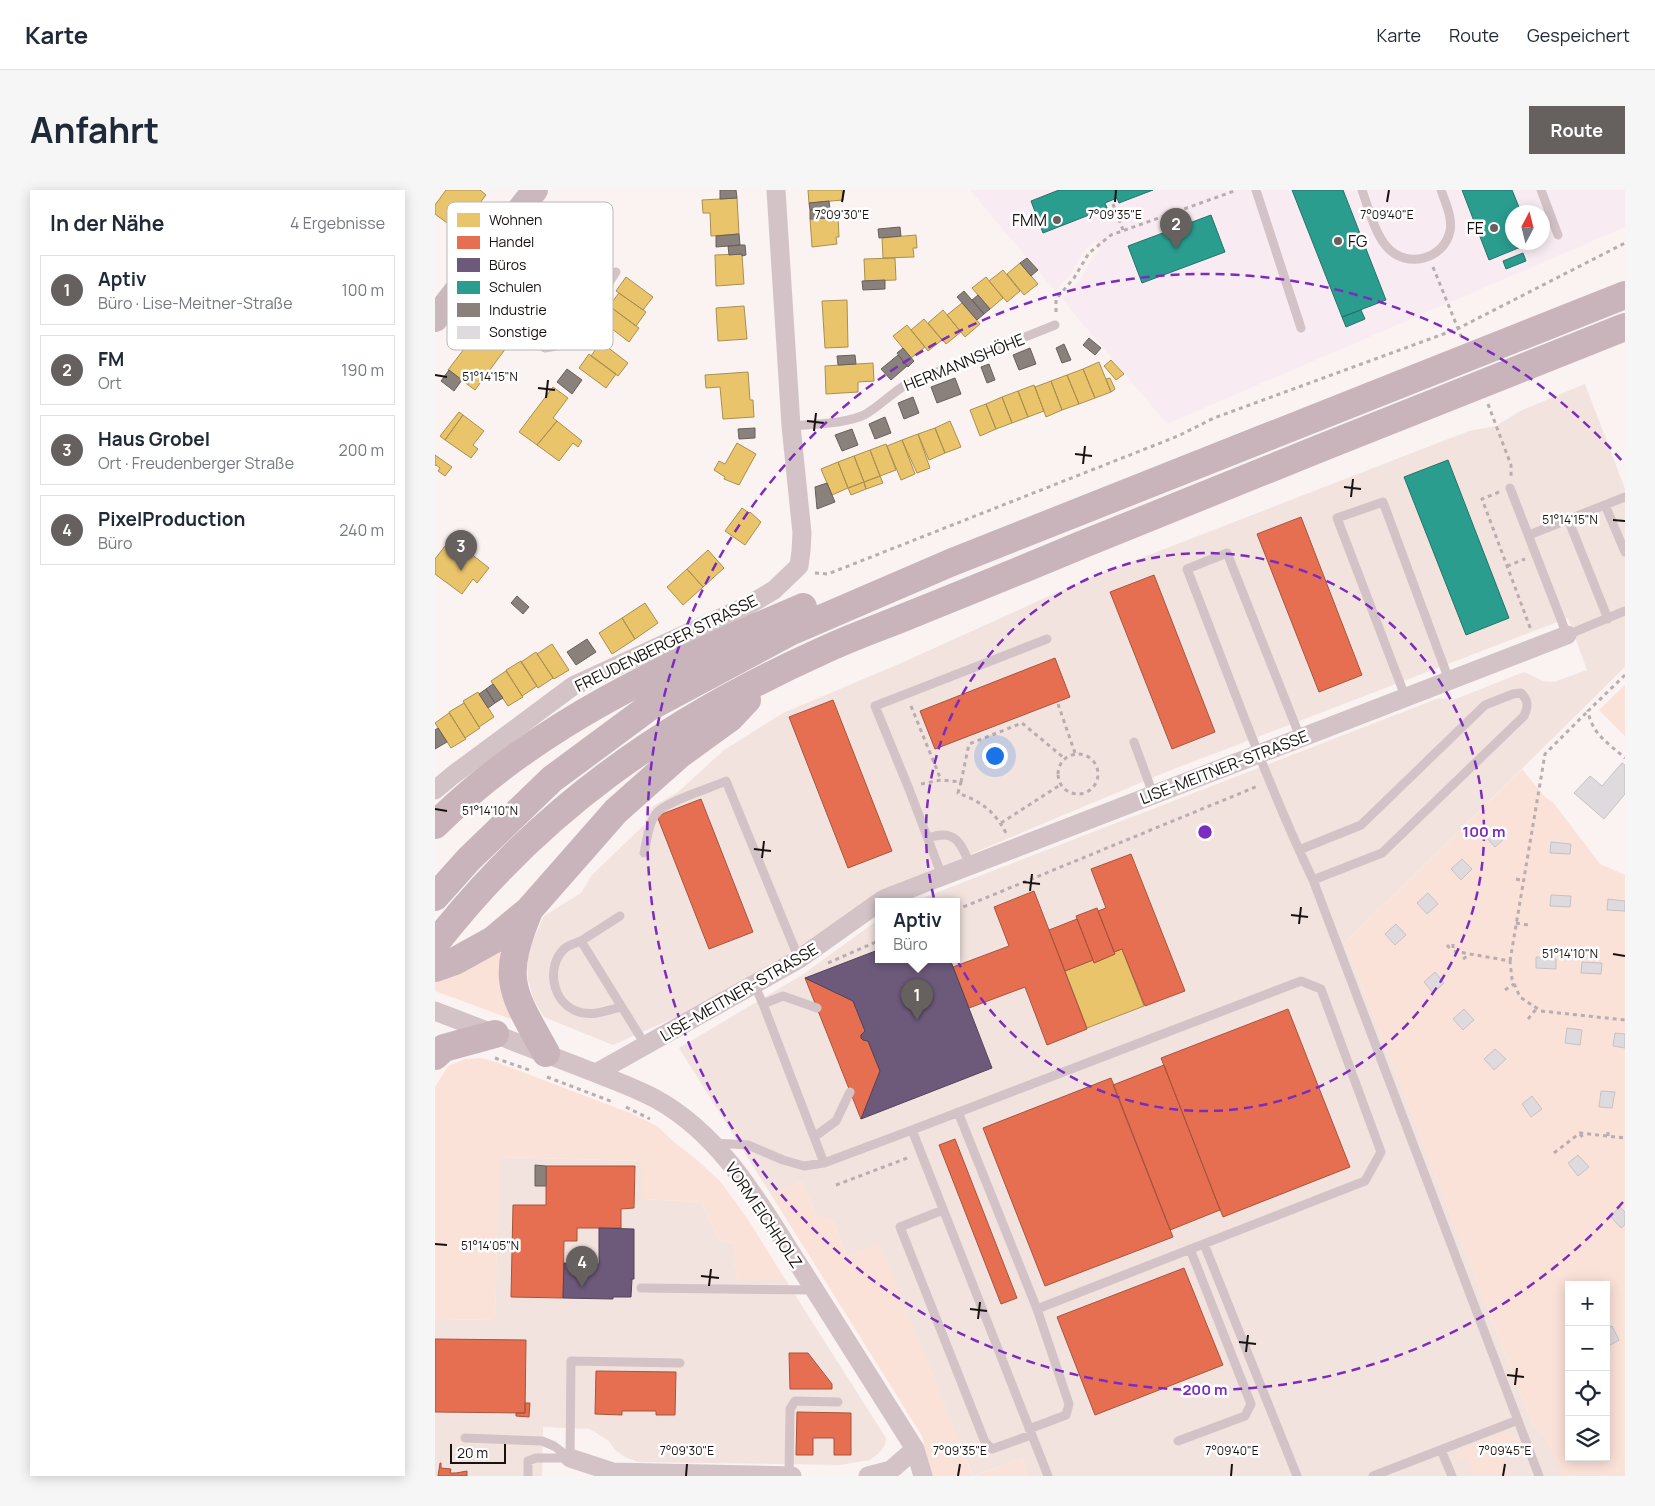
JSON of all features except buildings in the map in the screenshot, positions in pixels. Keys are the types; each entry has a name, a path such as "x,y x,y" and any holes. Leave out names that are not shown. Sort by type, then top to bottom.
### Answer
{"highway":[{"path":"435,897 469,859 552,779 647,708 789,632 899,584 1625,295"},
{"path":"771,676 729,718 679,755 616,811 529,910 493,940 455,961 437,959 492,876 560,812 598,780 683,724 771,676 831,647 1240,480 1625,327"},
{"path":"435,825 479,784 523,751 569,721 630,686 692,655 803,607 899,584"},
{"path":"529,910 513,957 512,981 542,1067"},
{"path":"435,1056 444,1048 491,1045"}],"main road":[{"path":"526,202 535,190"},
{"path":"435,319 447,304"}],"street":[{"path":"776,190 791,426 802,533 799,566"},
{"name":"FREUDENBERGER STRASSE","path":"435,790 453,774 573,686 747,606 774,590 799,566"},
{"name":"LISE-MEITNER-STRASSE","path":"886,898 1567,635"},
{"name":"LISE-MEITNER-STRASSE","path":"596,1073 647,1046 799,958 875,905"},
{"name":"VORM EICHHOLZ","path":"435,1011 491,1045 542,1067 596,1073 633,1087 687,1120 711,1142 752,1192 815,1290 915,1449 923,1476"},
{"path":"869,1476 891,1470 915,1449"},
{"path":"569,1458 613,1472 790,1476"}],"lane":[{"path":"1256,190 1301,328"},
{"path":"1362,190 1386,247 1408,260 1429,258 1446,242 1451,222 1441,190"},
{"path":"1541,190 1558,235"},
{"path":"613,276 616,272"},
{"name":"HERMANNSHÖHE","path":"791,426 843,420 864,415 907,384 1055,325"},
{"path":"1510,488 1567,635 1625,611"},
{"path":"1529,535 1625,497"},
{"path":"1405,696 1337,518 1383,502 1449,680"},
{"path":"1605,505 1625,552"},
{"path":"1568,519 1608,619"},
{"path":"1300,737 1227,553 1187,569 1259,753 1313,880 1539,1476"},
{"path":"942,876 875,706 1047,639"},
{"path":"1299,850 1361,825 1485,705 1513,694 1521,693 1526,698 1528,708 1524,716 1382,854 1313,880"},
{"path":"1134,742 1153,794"},
{"path":"644,853 655,814 671,803 727,782 799,958"},
{"path":"927,838 937,834 949,836 959,841 970,865"},
{"path":"620,916 581,941 565,948 555,961 553,975 555,988 562,1002 576,1011 594,1014 621,1007"},
{"path":"581,941 647,1046"},
{"path":"711,1142 749,1145 783,1160 804,1166 824,1163 1301,981 1321,989 1381,1152 1365,1181 1037,1309"},
{"path":"754,984 824,1163"},
{"path":"763,1004 783,996 817,1008"},
{"path":"815,1137 836,1121 850,1092"},
{"path":"943,1210 900,1227 985,1442 992,1449 1067,1415 1069,1404 1037,1309 958,1112"},
{"path":"909,1131 943,1210 1048,1476"},
{"path":"1205,1244 1297,1476"},
{"path":"1178,1442 1245,1416 1251,1404 1190,1250"},
{"path":"641,1288 815,1290"},
{"path":"569,1458 571,1361 680,1363"},
{"path":"790,1476 790,1409 795,1401 838,1402"},
{"path":"1373,1476 1396,1472 1441,1450 1518,1420"},
{"path":"465,1438 543,1441 554,1446 569,1458"},
{"path":"1441,1450 1451,1476"},
{"path":"528,1476 528,1461 536,1458 569,1458"}],"path":[{"path":"1055,325 1057,299 1074,278 1089,253 1111,235 1237,190"},
{"path":"1113,204 1123,230"},
{"path":"799,566 811,573 828,574 1169,440 1214,418 1457,329 1625,243"},
{"path":"1429,258 1453,314"},
{"path":"1493,416 1511,465 1510,488 1481,499 1537,646"},
{"path":"1625,675 1545,754 1510,961 1514,984 1520,997 1541,1011 1625,1020"},
{"path":"905,693 941,780"},
{"path":"1058,704 1075,753"},
{"path":"1588,711 1590,721 1596,733 1625,758"},
{"path":"1013,848 1001,823 991,810 976,800 958,793 969,744 1022,723 1064,758"},
{"path":"1075,753 1090,757 1098,770 1098,779 1095,786 1081,794 1073,794 1066,791 1060,785 1057,778 1059,764 1064,758 1075,753"},
{"path":"909,789 941,780 961,782"},
{"path":"960,908 1271,781"},
{"path":"1001,823 1060,785"},
{"path":"1516,879 1523,881"},
{"path":"1516,923 1528,925"},
{"path":"1453,944 1453,951"},
{"path":"1447,945 1453,951 1510,961"},
{"path":"1463,959 1470,954"},
{"path":"1505,990 1514,984"},
{"path":"1528,1019 1537,1008"},
{"path":"491,1045 542,1067 657,1122"},
{"path":"836,1185 914,1156 909,1131"},
{"path":"1608,1136 1609,1131"},
{"path":"1580,1133 1585,1140"},
{"path":"1554,1154 1561,1145 1580,1133 1625,1138"}],"shaded area":[{"path":"970,190 1625,190 1625,227 1167,424 1062,299 1079,281 1094,256 1100,250 1096,240 1082,254 1070,275 1055,291"},
{"path":"1585,384 1625,489 1625,667 1345,943 1533,1426 1545,1435 1563,1476 1028,1476 1022,1458 973,1476 880,1245 847,1256 831,1218 817,1218 802,1182 770,1193 679,1048 802,975 875,922 875,963 960,963 960,898 923,898 1439,698 1453,700 1524,672 1543,681 1554,682 1587,670 1568,618 1166,772 909,880 880,898 875,898 875,901 808,943 696,1008 613,1045 544,1017 534,1000 528,981 527,953 544,916 581,893 592,875 645,824 646,816 652,807 678,792 724,750 783,713 899,664 1087,579 1469,431 1496,426 1520,411"},
{"path":"1625,685 1625,736 1599,710"},
{"path":"1522,769 1546,798 1552,801 1600,864 1625,875 1625,1476 1563,1476 1545,1435 1533,1426 1345,943"},
{"path":"508,941 519,1022 435,991 435,977"},
{"path":"481,1058 630,1113 657,1126 720,1181 749,1221 785,1279 737,1280 733,1243 720,1241 701,1202 642,1199 641,1161 500,1157 495,1320 435,1319 435,1087 448,1066 465,1059"},
{"path":"499,1157 642,1161 642,1199 701,1202 720,1241 733,1243 737,1279 785,1279 886,1438 885,1445 880,1452 870,1460 840,1465 638,1462 625,1457 615,1450 609,1441 590,1429 543,1427 542,1476 435,1476 435,1319 495,1320"},
{"path":"802,1182 817,1218 831,1218 847,1256 880,1244 973,1476 932,1476 922,1436 770,1193"},
{"path":"1506,1432 1512,1433 1520,1441 1500,1450 1510,1476 1475,1476 1467,1456 1456,1460 1457,1454 1461,1449"},
{"path":"1022,1458 1028,1476 973,1476"}],"place":[{"name":"FMM","path":"1057,220"},
{"name":"FE","path":"1494,228"},
{"name":"FG","path":"1338,241"},
{"name":"FM","path":"1176,249"},
{"name":"Haus Grobel","path":"461,571"},
{"name":"Aptiv","path":"917,1020"},
{"name":"PixelProduction","path":"582,1287"}]}
